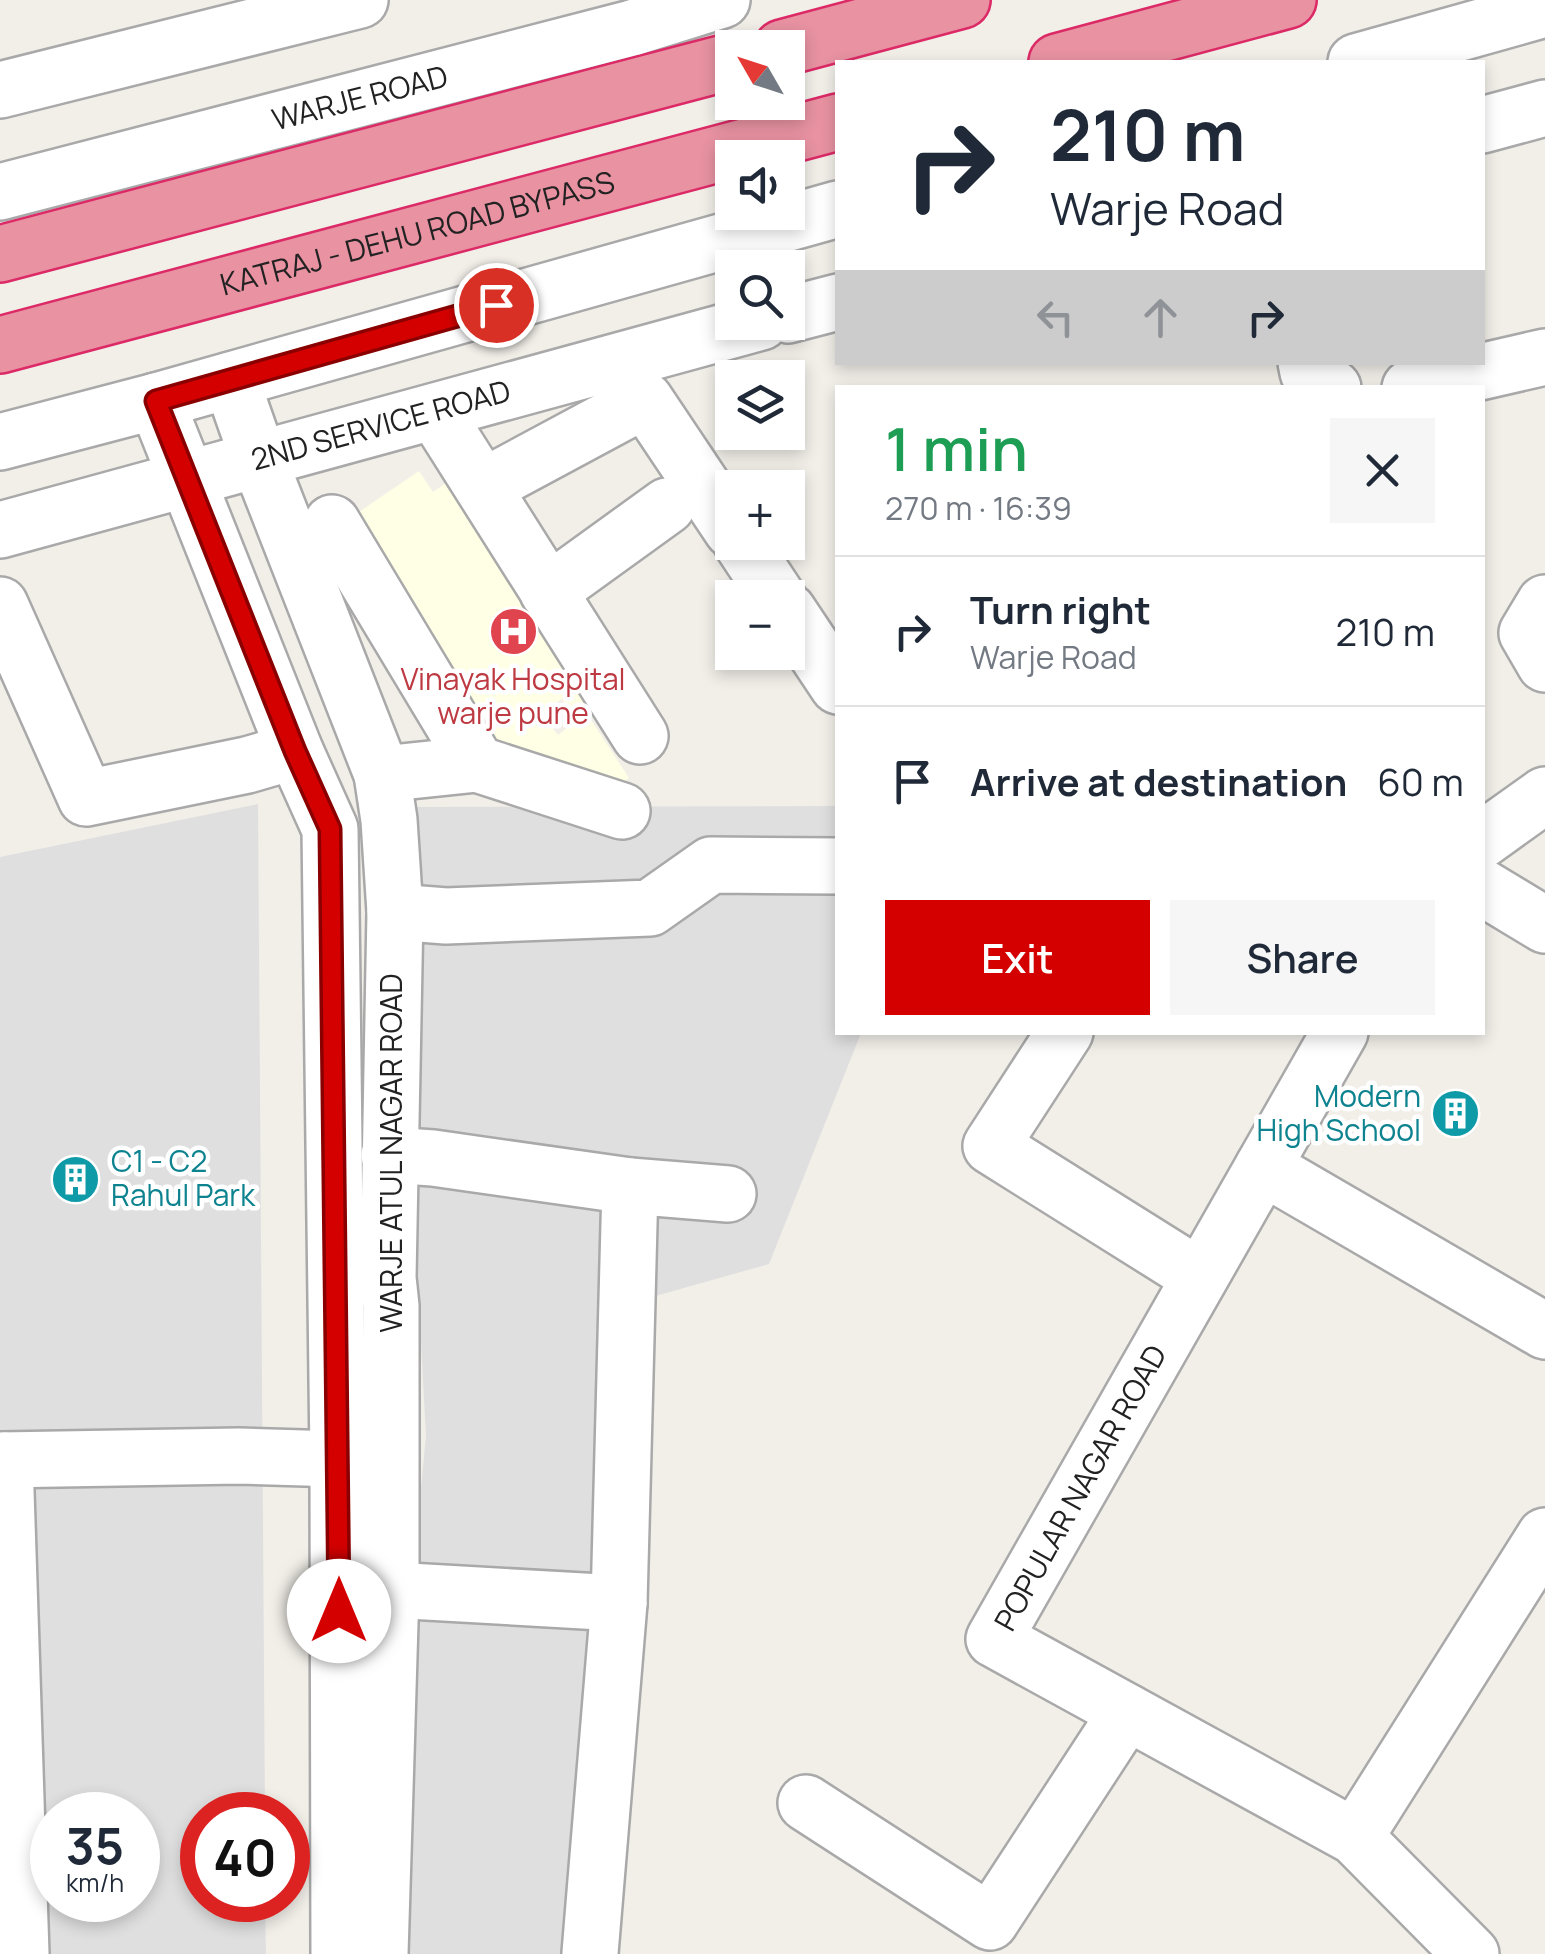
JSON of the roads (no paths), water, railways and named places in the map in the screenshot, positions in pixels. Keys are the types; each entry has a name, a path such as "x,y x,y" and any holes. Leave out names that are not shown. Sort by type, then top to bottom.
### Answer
{"highway":[{"path":"805,42 962,0"},
{"path":"1064,60 1288,0"},
{"path":"0,254 715,65"},
{"name":"KATRAJ - DEHU ROAD BYPASS","path":"0,345 835,123"}],"street":[{"path":"0,90 255,12 360,0"},
{"name":"WARJE ROAD","path":"0,192 632,28 722,0"},
{"path":"1363,60 1545,9"},
{"path":"1485,125 1545,108"},
{"path":"0,442 835,210"},
{"path":"805,311 835,303"},
{"name":"2ND SERVICE ROAD","path":"0,530 715,335"},
{"path":"1423,385 1545,357"},
{"path":"1307,365 1308,372 1328,385"},
{"name":"WARJE ATUL NAGAR ROAD","path":"231,380 386,797 395,912 390,1155 364,1459 339,1954"},
{"path":"482,487 646,400 715,504"},
{"name":"WARJE ATUL NAGAR ROAD","path":"156,401 295,751 330,829 364,1459 391,1590 380,1954"},
{"path":"435,412 640,736"},
{"path":"548,592 667,506"},
{"path":"332,523 477,764"},
{"path":"1545,603 1526,633 1545,664"},
{"path":"0,605 86,798 247,765 295,751"},
{"path":"805,637 835,682"},
{"path":"330,829 386,797 477,764 622,810"},
{"path":"1485,838 1545,795"},
{"path":"395,912 446,916 650,908 711,865 835,866"},
{"path":"1485,888 1545,925"},
{"path":"1063,1035 991,1146 1200,1277"},
{"name":"POPULAR NAGAR ROAD","path":"1338,1035 994,1639 1355,1837 1472,1954"},
{"path":"390,1155 630,1186 728,1194"},
{"path":"1263,1166 1545,1331"},
{"path":"590,1953 620,1603 630,1186"},
{"path":"21,1954 3,1460 239,1456 364,1459"},
{"path":"1355,1837 1545,1536"},
{"path":"391,1590 620,1603"},
{"path":"806,1803 990,1922 1127,1712"}],"place":[{"name":"Vinayak Hospital warje pune","path":"513,631"},
{"name":"Modern High School","path":"1456,1114"},
{"name":"C1 - C2 Rahul Park","path":"76,1179"}]}
